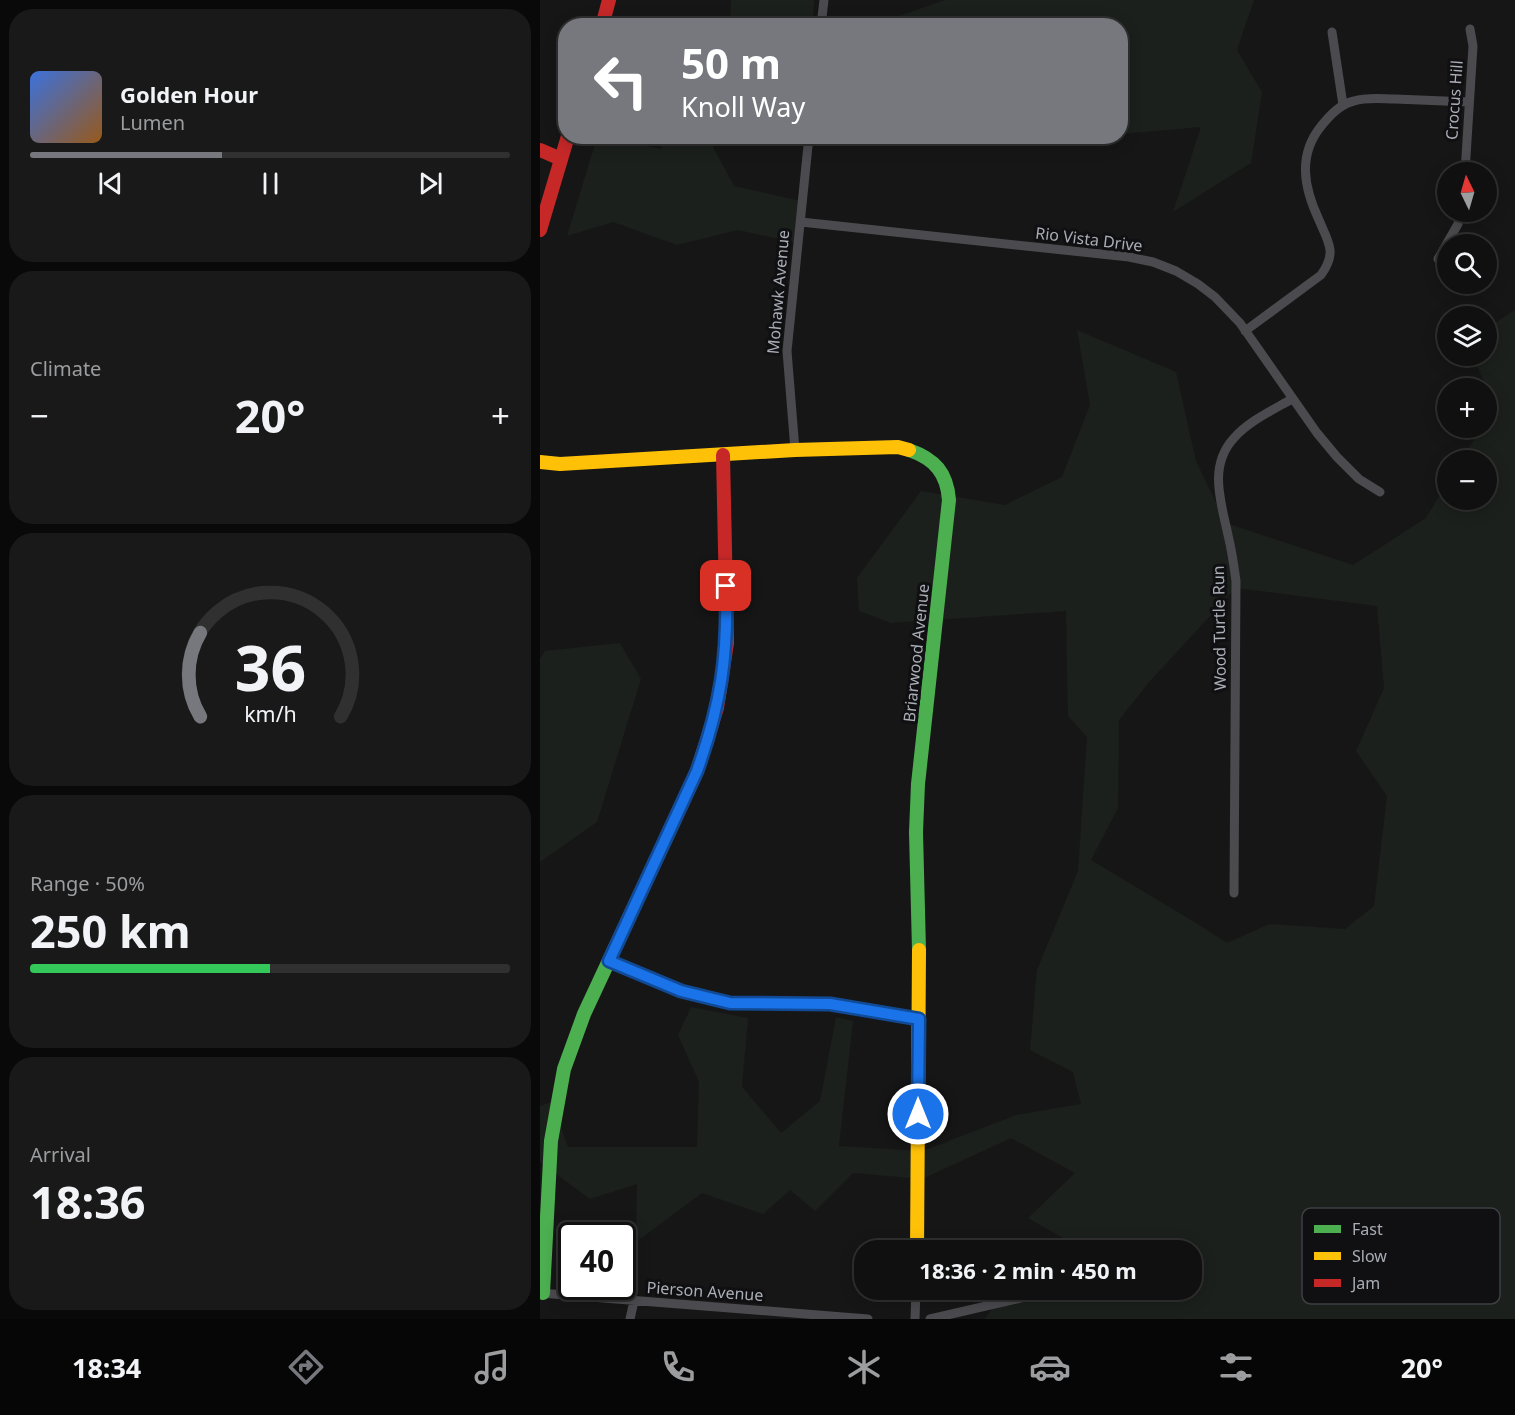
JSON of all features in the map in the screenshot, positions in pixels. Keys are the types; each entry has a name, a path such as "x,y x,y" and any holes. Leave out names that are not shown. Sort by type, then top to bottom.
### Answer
{"street":[{"path":"604,18 609,0"},
{"path":"821,18 824,0"},
{"name":"Crocus Hill","path":"1466,162 1473,46 1470,29"},
{"path":"1332,32 1343,105"},
{"path":"1245,331 1321,275 1326,268 1330,249 1328,239 1310,201 1304,169 1306,156 1316,132 1328,117 1343,105 1368,98 1469,102"},
{"path":"540,230 566,144"},
{"name":"Mohawk Avenue","path":"795,450 787,351 809,144"},
{"path":"540,150 561,159"},
{"name":"Rio Vista Drive","path":"801,222 1137,258 1176,272 1198,284 1230,312 1337,457 1359,479 1380,492"},
{"name":"Wood Turtle Run","path":"1234,892 1236,581 1218,489 1218,475 1223,455 1233,438 1243,429 1292,399"},
{"name":"Briarwood Avenue","path":"540,462 560,464 795,450 898,447 914,450 935,463 947,482 949,500 918,784 916,832 919,900 917,1240"},
{"path":"542,1293 551,1141 556,1105 573,1041 697,771 717,708 727,643 723,455"},
{"path":"609,961 681,991 730,1003 830,1004 919,1019"},
{"name":"Pierson Avenue","path":"542,1293 868,1319"},
{"path":"915,1319 916,1300"},
{"path":"930,1319 1012,1300"},
{"path":"630,1319 634,1301"}],"shaded area":[{"path":"731,0 814,0 813,18 730,18"},
{"path":"945,0 1254,0 1237,50 1262,92 1251,163 1173,212 1201,127 1128,133 1128,18 896,17"},
{"path":"595,144 635,144 662,149 662,144 714,144 713,147 734,186 805,202 802,244 738,230 677,245 613,222 567,236"},
{"path":"1515,310 1515,1319 985,1319 992,1309 1014,1300 1202,1300 1202,1240 1065,1240 1028,1218 1075,1173 1011,1138 922,1179 853,1173 815,1211 790,1190 763,1214 702,1193 636,1242 637,1184 590,1199 540,1162 540,1106 552,1102 568,1147 697,1147 699,1082 678,1035 691,1007 748,1018 742,1087 781,1133 820,1101 836,1017 853,1021 839,1146 923,1151 1016,1115 1081,1104 1073,1072 1030,1050 1037,970 1078,871 1087,737 1068,716 1066,611 891,623 859,611 857,578 921,491 1005,505 1062,477 1090,405 1077,330 1176,372 1196,461 1226,523 1353,565 1426,518 1437,500 1437,510 1497,510 1497,450 1467,450 1475,438 1497,438 1497,378 1482,378 1477,366 1497,366 1497,322","holes":["1236,588 1377,606 1384,688 1356,751 1387,796 1374,906 1345,929 1269,924 1227,943 1091,860 1118,808 1119,720 1150,681"]},
{"path":"620,643 641,679 597,822 540,862 540,659 545,651"}],"traffic: fast":[{"path":"909,450 926,458 938,468 946,482 949,500 918,784 916,832 919,950"},
{"path":"543,1293 551,1141 564,1069 584,1014 675,819"}],"traffic: slow":[{"path":"540,462 560,464 795,450 898,447 909,450"},
{"path":"917,1240 919,950"}],"traffic: jam":[{"path":"604,18 609,0"},
{"path":"540,230 566,144"},
{"path":"540,150 561,159"},
{"path":"675,819 697,771 717,708 727,643 723,455"}],"route":[{"path":"726,586 727,643 717,708 708,740 697,771 609,961 681,991 730,1003 830,1004 919,1019 918,1114"}]}
